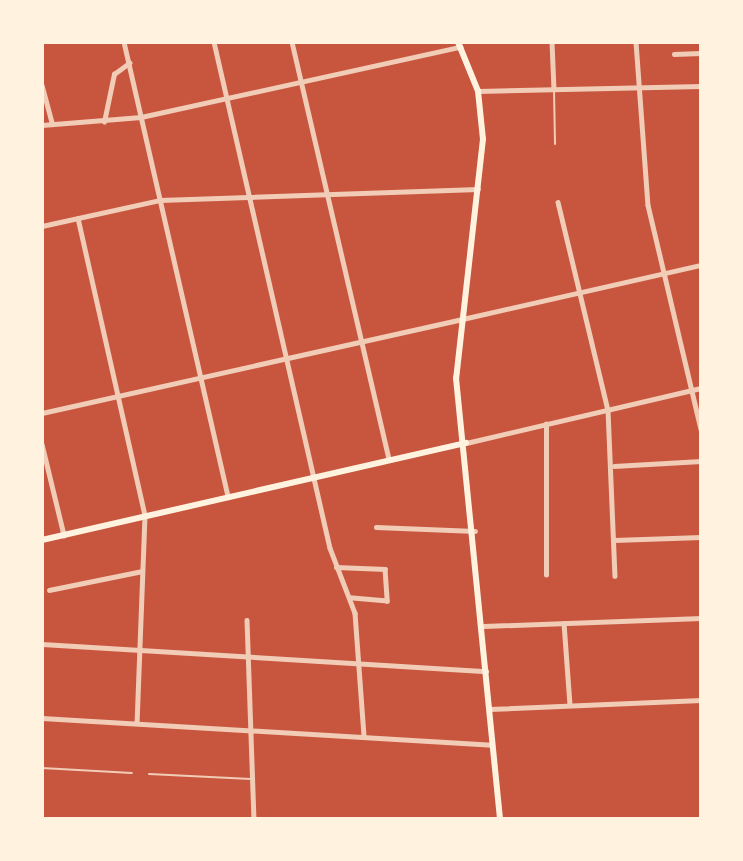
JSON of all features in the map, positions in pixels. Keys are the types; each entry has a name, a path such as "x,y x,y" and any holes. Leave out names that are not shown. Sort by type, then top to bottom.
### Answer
{"main road":[{"path":"459,44 478,91 479,189 458,320 456,378 475,531 491,744 500,819"},
{"path":"42,540 466,443"}],"street":[{"path":"124,42 229,497"},
{"path":"214,42 313,478 336,567 350,598 361,663 364,737"},
{"path":"292,42 388,460"},
{"path":"551,42 554,89"},
{"path":"636,42 648,205 701,429"},
{"path":"42,125 141,117 459,44"},
{"path":"674,54 701,53"},
{"path":"104,122 114,74 129,63"},
{"path":"42,85 52,123"},
{"path":"478,91 701,86"},
{"path":"42,226 159,200 479,189"},
{"path":"558,202 577,293 608,410 614,466 615,576"},
{"path":"78,218 145,516 137,723"},
{"path":"42,413 118,399 701,265"},
{"path":"466,443 701,388"},
{"path":"546,424 546,575"},
{"path":"42,443 64,535"},
{"path":"614,466 701,461"},
{"path":"376,527 475,531"},
{"path":"614,540 701,537"},
{"path":"336,567 385,569 387,601 350,598"},
{"path":"49,590 142,571"},
{"path":"484,626 701,618"},
{"path":"247,620 254,819"},
{"path":"564,623 570,705"},
{"path":"42,644 486,671"},
{"path":"489,709 701,700"},
{"path":"42,718 491,744"}],"lane":[{"path":"554,89 555,145"},
{"path":"42,768 132,772"},
{"path":"149,774 252,779"}]}
